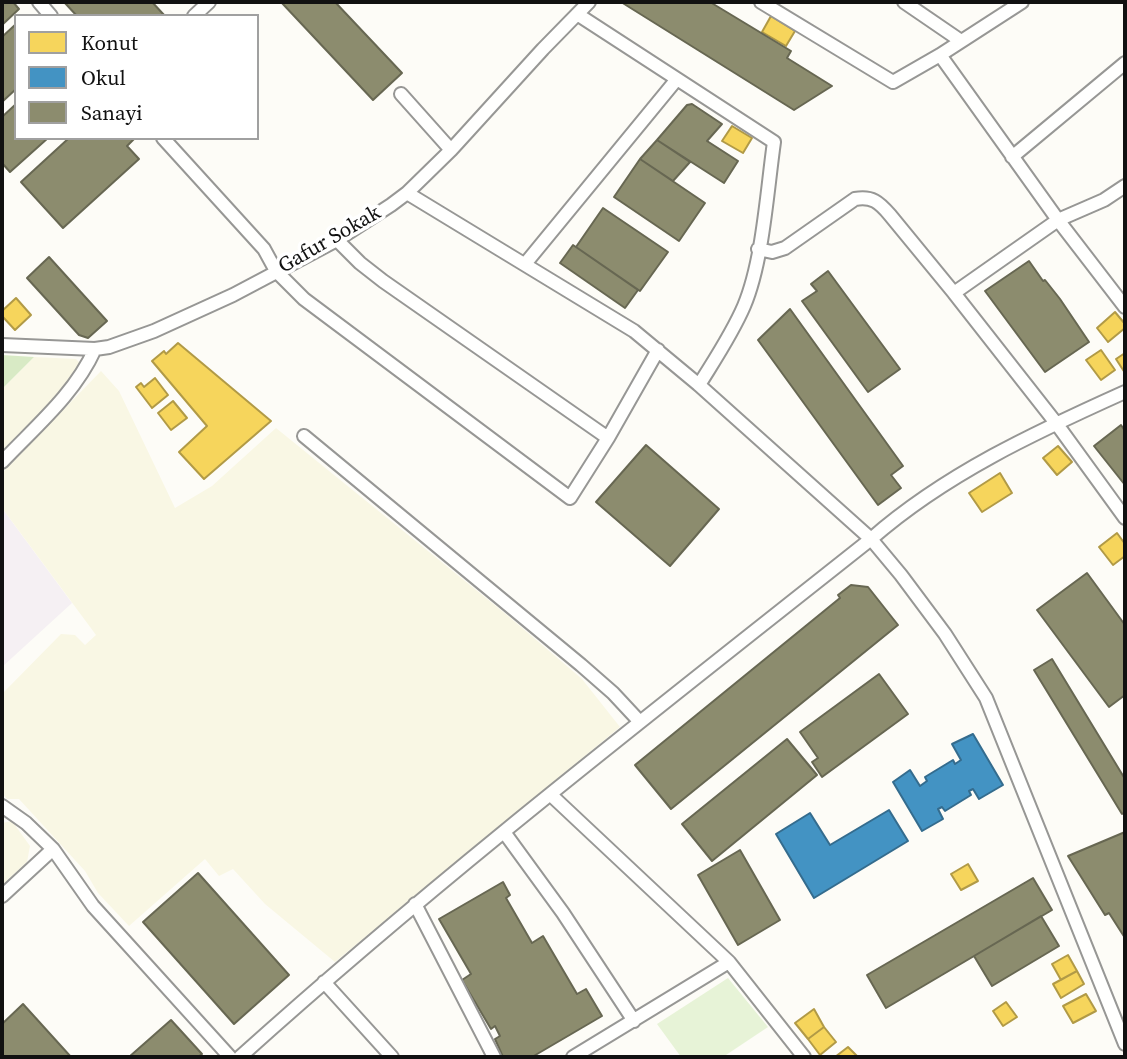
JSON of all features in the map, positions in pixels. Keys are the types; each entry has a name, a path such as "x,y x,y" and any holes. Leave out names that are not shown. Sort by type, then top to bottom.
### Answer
{"street":[{"path":"196,14 209,2"},
{"name":"Gafur Sokak","path":"2,345 95,349 109,347 154,331 233,295 337,240 407,193 451,150 589,2"},
{"path":"761,2 893,82 1022,2"},
{"path":"904,2 961,41"},
{"path":"577,14 774,142 758,249 745,303 732,331 699,385"},
{"path":"940,55 1058,220 1125,307"},
{"path":"1012,157 1125,64"},
{"path":"525,264 677,79"},
{"path":"401,94 451,150"},
{"path":"165,140 264,249 276,271 304,299 570,498 658,350"},
{"path":"954,293 1058,220 1104,200 1125,186"},
{"path":"407,193 634,331 699,385 871,539 945,634 986,698 1125,1044"},
{"path":"758,249 772,252 785,248 855,198 868,197 879,202 1056,423 1125,517"},
{"path":"337,240 383,281 608,438"},
{"path":"2,462 74,387 95,349"},
{"path":"240,1057 415,904 871,539 942,486 1056,423 1125,392"},
{"path":"304,436 581,665 640,722"},
{"path":"551,795 729,962 804,1057"},
{"path":"2,806 26,823 54,849 93,906 230,1057"},
{"path":"504,832 563,913 634,1021"},
{"path":"2,896 54,849"},
{"path":"415,904 494,1057"},
{"path":"573,1057 729,962"},
{"path":"324,982 389,1056"}],"shaded area":[{"path":"34,357 76,359 81,364 78,375 2,455 2,389"},
{"path":"101,371 119,391 175,508 212,486 276,428 582,679 620,727 335,962 265,904 233,869 219,876 205,859 129,926 98,893 85,871 19,799 7,799 2,793 2,694 61,634 75,635 85,645 96,635 2,508 2,473"},
{"path":"2,508 72,603 2,667"},
{"path":"12,821 30,846 27,862 2,885 2,823"}],"green space":[{"path":"2,355 34,357 2,389"},
{"path":"728,978 768,1027 723,1057 681,1057 657,1024"}],"building: Konut":[{"path":"771,16 795,31 786,46 762,32"},
{"path":"732,126 752,138 743,153 722,141"},
{"path":"16,298 31,315 15,330 2,316 2,311"},
{"path":"1115,312 1125,324 1125,328 1108,342 1097,328"},
{"path":"178,343 271,421 204,479 179,452 207,426 152,361 164,351 166,354"},
{"path":"1101,350 1115,370 1101,380 1086,360"},
{"path":"1125,353 1125,373 1116,359"},
{"path":"155,378 168,395 152,408 136,387 141,383 144,387"},
{"path":"173,401 187,418 171,430 158,413"},
{"path":"1058,446 1072,462 1057,475 1043,458"},
{"path":"1000,473 1012,493 982,512 969,493"},
{"path":"1117,533 1125,544 1125,556 1113,565 1099,547"},
{"path":"968,864 978,881 961,890 951,874"},
{"path":"1068,955 1077,971 1061,980 1052,964"},
{"path":"1077,971 1084,984 1061,998 1053,984"},
{"path":"1086,994 1096,1011 1073,1023 1063,1006"},
{"path":"1006,1002 1017,1017 1003,1026 993,1011"},
{"path":"814,1009 824,1027 808,1039 795,1023"},
{"path":"824,1027 836,1042 820,1055 808,1039"},
{"path":"848,1047 858,1057 835,1057"}],"building: Okul":[{"path":"973,734 1003,785 979,799 973,789 969,791 971,795 945,811 942,807 938,809 943,819 922,831 893,782 910,770 920,786 927,781 925,777 953,760 955,764 961,760 952,744"},
{"path":"889,810 908,841 814,898 776,834 810,813 830,845"}],"building: Sanayi":[{"path":"2,2 13,2 19,9 2,25"},
{"path":"64,2 152,2 163,14 75,14"},
{"path":"281,2 335,2 402,73 373,100"},
{"path":"621,2 710,2 791,51 787,58 832,86 794,110"},
{"path":"14,26 14,91 2,102 2,37"},
{"path":"692,104 722,124 707,141 738,161 724,183 657,140 687,105"},
{"path":"14,106 14,140 46,140 10,172 2,163 2,117"},
{"path":"67,140 133,140 127,146 139,159 63,228 21,182"},
{"path":"657,140 690,162 673,181 640,159"},
{"path":"640,159 705,203 679,241 614,197"},
{"path":"603,208 668,252 640,291 576,247"},
{"path":"573,245 638,290 625,308 560,263"},
{"path":"49,257 107,321 88,338 79,335 27,278"},
{"path":"1029,261 1060,299 1089,342 1045,372 985,291"},
{"path":"828,271 900,369 868,392 802,301 817,291 811,284"},
{"path":"790,309 903,466 891,475 901,488 878,505 758,340"},
{"path":"1121,425 1125,431 1125,485 1094,446"},
{"path":"646,445 719,509 670,566 596,502"},
{"path":"1087,573 1125,625 1125,695 1109,707 1037,610"},
{"path":"851,585 868,587 898,625 671,809 635,765 840,598 838,595"},
{"path":"1052,659 1125,779 1125,812 1122,814 1034,670"},
{"path":"879,674 908,714 822,777 812,762 818,758 800,732"},
{"path":"787,739 817,775 712,861 682,824"},
{"path":"1125,832 1125,938 1109,913 1105,915 1068,856"},
{"path":"740,850 780,920 738,945 698,875"},
{"path":"198,873 289,975 234,1024 143,922"},
{"path":"1033,878 1052,910 886,1008 867,975"},
{"path":"503,882 510,895 506,898 532,943 543,936 577,994 586,989 602,1016 532,1057 503,1057 495,1039 500,1036 495,1026 491,1029 462,980 471,974 439,919"},
{"path":"1041,916 1059,946 992,986 974,956"},
{"path":"23,1004 71,1057 2,1057 2,1024"},
{"path":"171,1020 202,1054 198,1057 129,1057"}]}
